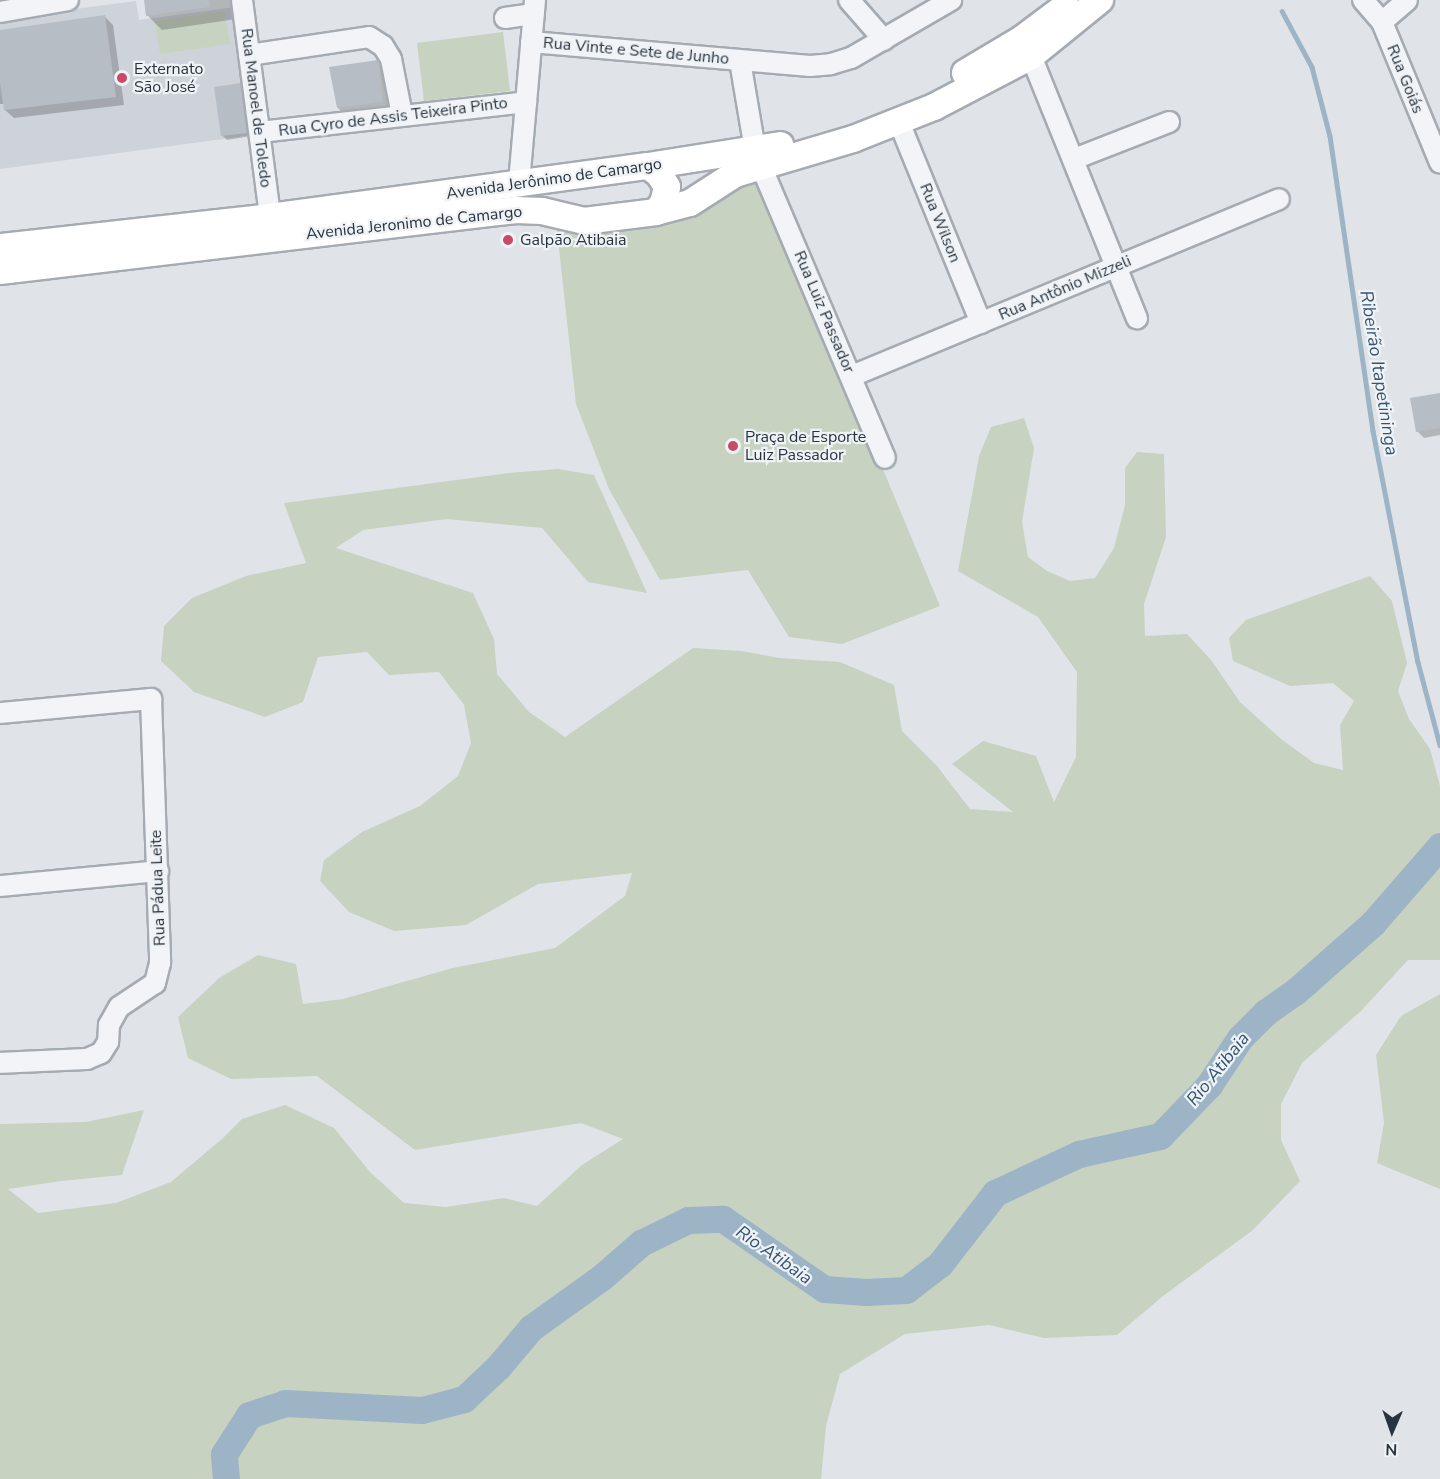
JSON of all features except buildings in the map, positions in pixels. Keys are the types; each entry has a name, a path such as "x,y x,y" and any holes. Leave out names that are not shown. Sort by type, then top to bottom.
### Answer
{"main road":[{"name":"Avenida Jerônimo de Camargo","path":"0,247 270,217 648,166 758,158 849,126 940,87 995,56 1074,0"},
{"name":"Avenida Jeronimo de Camargo","path":"0,271 516,210 542,211 584,221 656,213 690,203 758,158 853,139 899,122 988,80 1031,56 1100,0"},
{"path":"648,166 659,174 667,187 663,203 656,213"},
{"path":"561,216 554,201 555,188 565,178"}],"street":[{"path":"0,12 68,0"},
{"name":"Rua Manoel de Toledo","path":"242,0 270,217"},
{"path":"849,0 884,40"},
{"name":"Rua Vinte e Sete de Junho","path":"531,42 740,61 810,66 831,64 851,58 951,0"},
{"name":"Rua Goiás","path":"1363,0 1382,22 1440,163"},
{"path":"1382,22 1407,0"},
{"path":"505,18 534,7 519,183"},
{"path":"249,55 369,37 383,46 391,59 402,115"},
{"path":"1031,56 1137,318"},
{"name":"Rua Luiz Passador","path":"740,61 758,158 885,458"},
{"name":"Rua Cyro de Assis Teixeira Pinto","path":"260,132 526,102"},
{"name":"Rua Wilson","path":"899,122 981,323"},
{"path":"1074,159 1169,122"},
{"name":"Rua Antônio Mizzeli","path":"852,376 1279,199"},
{"name":"Rua Pádua Leite","path":"0,712 150,699 160,963 155,983 119,1007 109,1025 108,1042 101,1053 87,1059 0,1063"},
{"path":"0,886 158,871"}],"shaded area":[{"name":"Externato São José","path":"136,1 139,20 235,7 253,135 0,169 0,19"}],"green space":[{"path":"224,11 230,44 160,54 155,21"},
{"path":"503,32 510,91 424,101 417,43"},
{"name":"Praça de Esporte Luiz Passador","path":"759,172 940,606 842,644 789,637 748,570 660,580 609,489 576,404 556,221 585,230"},
{"path":"1024,418 1034,448 1022,522 1028,557 1047,571 1070,581 1095,578 1114,548 1125,505 1125,468 1137,452 1164,454 1166,537 1144,604 1145,636 1187,634 1211,660 1240,702 1281,739 1314,763 1343,770 1340,725 1354,701 1333,683 1290,686 1233,661 1229,638 1246,620 1370,576 1392,601 1407,663 1398,691 1409,719 1430,749 1440,786 1440,960 1408,960 1361,1011 1302,1063 1281,1104 1281,1140 1300,1181 1253,1230 1163,1296 1117,1335 1044,1338 989,1325 905,1334 840,1374 826,1426 821,1479 0,1479 0,1124 86,1122 144,1110 122,1175 8,1189 38,1213 116,1203 171,1182 242,1119 285,1105 334,1128 371,1173 404,1203 446,1207 504,1198 537,1206 582,1165 623,1139 581,1123 415,1150 317,1076 231,1079 188,1058 178,1017 219,978 258,955 296,964 303,1004 343,999 453,968 555,948 625,896 632,873 538,884 466,925 394,931 349,912 320,881 324,860 362,832 420,806 458,776 471,743 464,705 439,672 389,675 367,652 318,657 303,702 265,717 194,692 161,661 164,626 192,598 246,576 306,563 284,503 509,473 558,469 594,475 647,593 588,582 542,528 447,519 363,530 336,548 473,593 494,639 497,674 529,712 565,737 693,648 742,651 779,658 840,662 894,685 902,731 937,766 970,809 1013,812 952,764 983,741 1036,756 1054,802 1076,757 1077,672 1038,617 958,571 979,456 991,427"},
{"path":"1440,994 1440,1189 1377,1163 1384,1123 1376,1055 1401,1016"}],"waterway":[{"name":"Ribeirão Itapetininga","path":"1282,11 1312,67 1330,136 1373,431 1418,662 1440,745"},
{"name":"Rio Atibaia","path":"226,1479 224,1454 249,1415 285,1403 422,1410 464,1399 498,1367 531,1328 602,1277 641,1243 688,1220 723,1219 824,1289 866,1292 906,1290 940,1264 995,1193 1079,1154 1160,1136 1209,1085 1240,1038 1266,1012 1296,991 1373,923 1440,846"}],"place":[{"name":"Externato São José","path":"122,78"},
{"name":"Galpão Atibaia","path":"508,240"},
{"name":"Praça de Esporte Luiz Passador","path":"733,446"}]}
